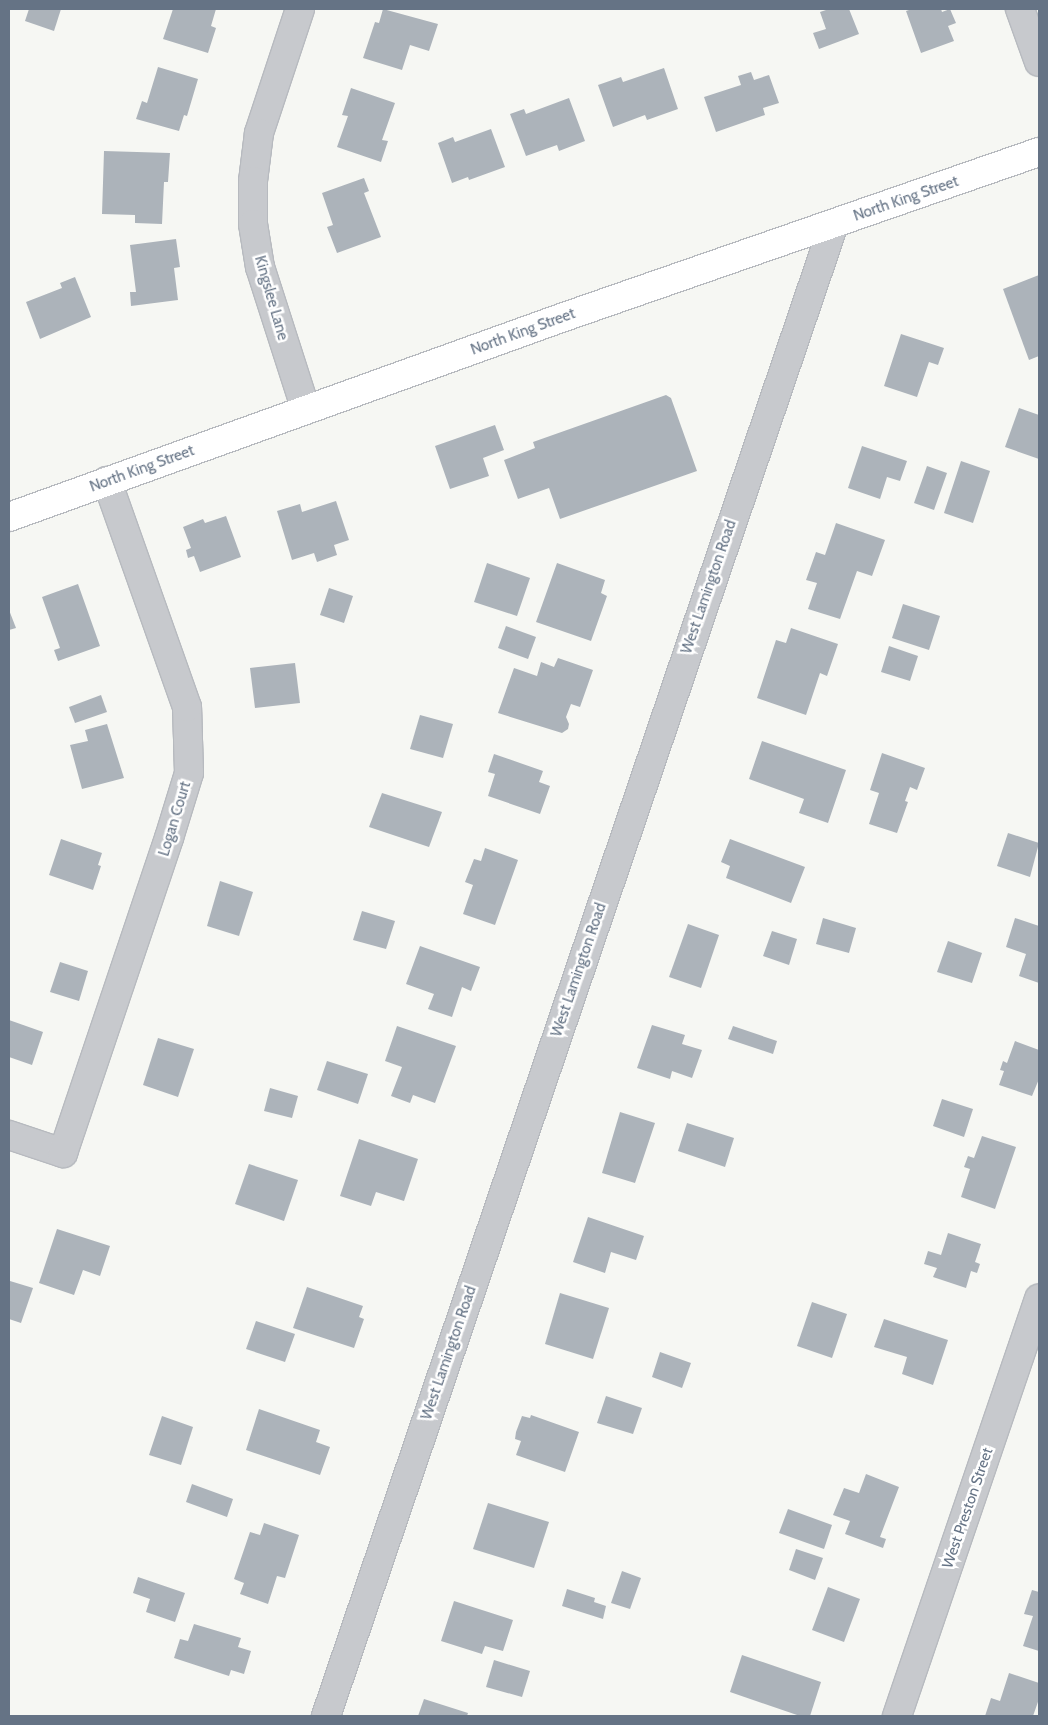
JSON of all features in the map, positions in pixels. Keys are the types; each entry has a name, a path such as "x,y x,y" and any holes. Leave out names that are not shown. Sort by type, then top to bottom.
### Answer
{"main road":[{"name":"North King Street","path":"9,516 554,320 1039,152"}],"street":[{"name":"Kingslee Lane","path":"300,9 259,133 253,180 253,224 260,267 306,410"},
{"path":"1020,9 1039,62"},
{"name":"West Lamington Road","path":"326,1716 834,224"},
{"name":"Logan Court","path":"9,1135 63,1154 189,773 187,707 107,481"},
{"name":"West Preston Street","path":"898,1716 1039,1299"}],"building":[{"path":"29,9 61,9 54,31 25,21"},
{"path":"173,9 216,9 211,26 216,28 208,53 163,39"},
{"path":"383,9 438,24 429,51 410,45 402,70 363,58 375,22 379,23"},
{"path":"829,9 849,9 859,34 819,49 813,33 826,29 820,12"},
{"path":"912,9 941,9 942,12 950,9 956,23 948,26 954,41 921,53 906,11"},
{"path":"158,67 198,79 187,116 184,115 179,131 136,119 142,101 147,103"},
{"path":"664,68 678,109 647,120 645,115 613,127 598,85 621,77 623,82"},
{"path":"751,72 754,80 769,75 779,103 763,108 765,115 716,132 704,97 741,85 738,76"},
{"path":"351,88 395,103 382,140 388,141 381,162 337,147 348,116 342,115"},
{"path":"569,98 585,141 559,151 557,145 526,156 510,114 524,109 526,114"},
{"path":"491,129 505,167 469,180 468,177 452,183 438,143 453,137 455,142"},
{"path":"104,151 170,153 168,182 164,182 162,224 135,223 135,215 102,214"},
{"path":"364,178 369,191 364,193 381,237 337,253 327,227 333,225 322,193"},
{"path":"176,239 180,267 174,268 178,300 131,306 130,292 136,292 130,245"},
{"path":"1039,275 1039,356 1029,360 1003,289"},
{"path":"75,277 91,317 40,339 26,302 62,288 60,283"},
{"path":"901,334 944,348 938,365 929,362 917,397 884,386"},
{"path":"666,395 671,398 697,471 560,519 549,488 518,499 504,460 535,448 533,442"},
{"path":"1019,408 1039,415 1039,459 1005,447"},
{"path":"495,425 504,450 483,458 489,476 450,489 435,446"},
{"path":"862,446 907,461 900,481 887,477 880,499 848,488"},
{"path":"961,461 990,471 973,523 944,513"},
{"path":"927,466 947,473 934,510 914,503"},
{"path":"336,501 349,540 334,545 337,555 317,562 314,553 292,560 277,511 300,504 302,512"},
{"path":"226,516 241,557 200,572 194,556 188,558 186,550 191,548 183,527 203,519 205,523"},
{"path":"836,523 885,540 872,576 857,571 840,619 808,609 817,583 806,580 816,552 825,555"},
{"path":"487,563 530,578 517,616 474,602"},
{"path":"557,563 605,580 601,593 607,596 591,641 536,622"},
{"path":"78,584 100,646 58,661 54,650 60,648 42,597"},
{"path":"329,588 353,596 344,623 320,615"},
{"path":"903,604 940,616 929,650 892,638"},
{"path":"9,610 16,628 9,630"},
{"path":"506,626 536,637 528,659 498,648"},
{"path":"791,628 838,644 827,676 820,673 806,715 757,698 776,640 786,643"},
{"path":"889,646 918,656 910,681 881,672"},
{"path":"558,658 593,670 580,707 571,704 566,717 569,724 568,729 562,733 498,713 514,668 537,676 541,662 554,667"},
{"path":"295,663 300,703 255,708 250,668"},
{"path":"101,695 107,712 75,723 69,707"},
{"path":"420,715 453,724 443,758 410,749"},
{"path":"107,724 124,778 82,789 70,745 88,741 85,730"},
{"path":"762,741 846,770 828,823 799,813 804,799 749,779"},
{"path":"882,753 925,768 917,790 910,787 905,801 908,802 897,833 869,824 879,793 870,790"},
{"path":"494,754 543,771 539,782 550,786 540,814 488,796 495,774 488,772"},
{"path":"382,793 442,812 429,847 369,827"},
{"path":"1008,833 1039,843 1030,877 997,866"},
{"path":"61,839 102,853 98,865 101,866 93,890 49,875"},
{"path":"730,839 805,867 791,903 726,878 730,866 721,862"},
{"path":"485,848 518,860 495,925 463,914 473,885 465,882 474,859 481,861"},
{"path":"220,881 253,892 239,936 207,926"},
{"path":"362,911 395,921 386,949 353,940"},
{"path":"823,918 856,928 849,953 816,944"},
{"path":"1015,918 1039,926 1039,983 1019,976 1026,954 1006,947"},
{"path":"688,924 719,935 701,988 669,977"},
{"path":"772,931 797,939 789,965 763,956"},
{"path":"948,941 982,953 972,983 937,972"},
{"path":"420,946 480,967 471,991 462,987 452,1017 428,1009 434,994 406,984"},
{"path":"60,962 88,971 79,1001 50,992"},
{"path":"9,1020 43,1032 32,1065 9,1057"},
{"path":"652,1025 685,1035 682,1044 702,1050 692,1078 672,1071 670,1079 637,1068"},
{"path":"397,1026 456,1046 435,1103 413,1095 410,1103 391,1096 402,1067 385,1061"},
{"path":"733,1026 777,1041 773,1054 728,1039"},
{"path":"158,1038 194,1049 178,1097 143,1085"},
{"path":"1015,1041 1039,1050 1039,1079 1032,1096 999,1085 1004,1071 1000,1070 1003,1061 1007,1063"},
{"path":"327,1061 368,1074 358,1104 317,1090"},
{"path":"270,1088 298,1096 292,1118 264,1111"},
{"path":"942,1099 973,1109 964,1137 933,1126"},
{"path":"620,1112 655,1123 635,1183 602,1173"},
{"path":"687,1123 734,1138 725,1167 678,1151"},
{"path":"982,1136 1016,1147 995,1209 961,1197 970,1169 964,1167 968,1156 974,1158"},
{"path":"359,1139 418,1159 404,1201 376,1192 371,1206 340,1196"},
{"path":"249,1164 298,1180 284,1221 235,1204"},
{"path":"588,1217 644,1236 636,1260 611,1252 605,1273 573,1262"},
{"path":"57,1229 110,1246 100,1276 83,1270 74,1295 39,1283"},
{"path":"948,1233 981,1244 975,1262 980,1264 977,1273 971,1271 966,1288 933,1277 937,1268 924,1264 928,1251 941,1255"},
{"path":"10,1281 33,1288 21,1323 9,1319"},
{"path":"307,1287 363,1306 359,1317 364,1319 354,1348 293,1328"},
{"path":"560,1293 609,1308 593,1359 545,1344"},
{"path":"812,1302 847,1314 832,1358 797,1346"},
{"path":"884,1319 948,1340 933,1385 902,1374 907,1357 874,1347"},
{"path":"256,1321 295,1334 285,1362 246,1349"},
{"path":"660,1352 691,1363 682,1388 652,1377"},
{"path":"606,1396 642,1408 633,1434 597,1423"},
{"path":"259,1409 320,1430 316,1442 330,1447 320,1475 246,1450"},
{"path":"531,1415 579,1432 565,1472 516,1455 521,1441 515,1439 516,1432 522,1416 530,1418"},
{"path":"162,1416 193,1427 181,1465 149,1455"},
{"path":"866,1474 899,1487 880,1537 886,1539 883,1548 845,1534 850,1521 833,1515 844,1488 859,1493"},
{"path":"192,1484 233,1499 227,1517 186,1502"},
{"path":"488,1503 549,1522 534,1568 473,1549"},
{"path":"788,1509 832,1525 824,1549 779,1533"},
{"path":"264,1523 299,1535 285,1578 277,1576 268,1604 240,1594 244,1583 234,1579 250,1532 260,1535"},
{"path":"796,1549 823,1558 815,1580 789,1570"},
{"path":"622,1571 641,1578 630,1609 611,1603"},
{"path":"138,1577 185,1593 175,1622 146,1612 150,1599 133,1593"},
{"path":"828,1587 860,1599 844,1642 812,1630"},
{"path":"567,1589 595,1598 594,1602 606,1606 603,1619 562,1606"},
{"path":"1032,1590 1039,1592 1039,1651 1023,1646 1033,1616 1024,1614"},
{"path":"454,1601 513,1620 503,1651 485,1646 482,1654 441,1641"},
{"path":"194,1624 241,1638 238,1647 251,1651 244,1674 231,1670 229,1676 174,1658 180,1639 188,1641"},
{"path":"742,1655 821,1682 810,1716 800,1716 730,1692"},
{"path":"494,1660 530,1671 522,1697 486,1687"},
{"path":"1009,1673 1039,1683 1039,1699 1033,1716 985,1716 991,1698 1000,1701"},
{"path":"424,1699 468,1713 467,1716 418,1716"}]}
